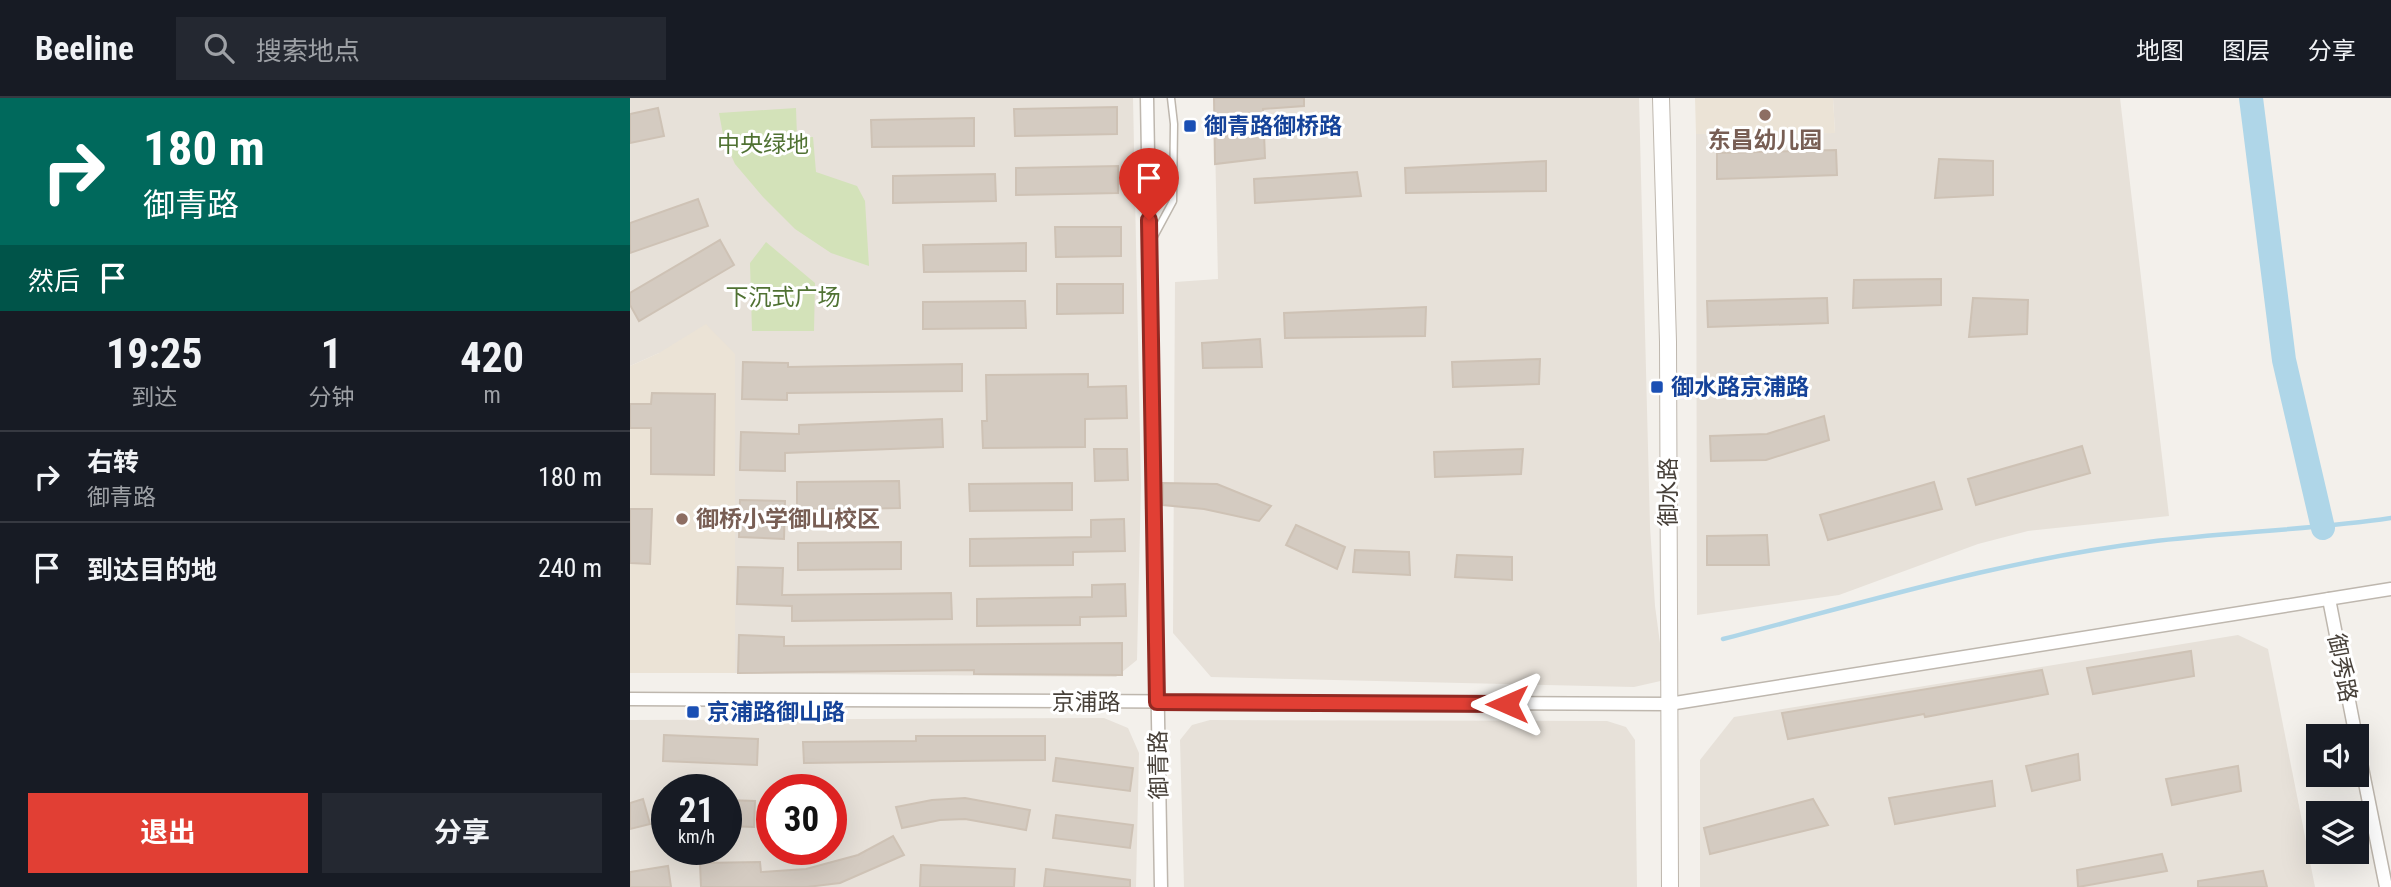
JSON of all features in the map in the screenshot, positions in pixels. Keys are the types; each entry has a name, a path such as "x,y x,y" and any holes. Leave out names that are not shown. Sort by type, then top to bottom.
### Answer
{"street":[{"name":"御青路","path":"1147,98 1161,887"},
{"name":"御水路","path":"1661,98 1668,354 1670,887"},
{"name":"京浦路","path":"630,699 1669,704 2391,589"},
{"name":"御秀路","path":"2329,599 2353,724"},
{"path":"2366,787 2386,887"}],"lane":[{"path":"1149,245 1173,201 1174,124 1171,98"}],"shaded area":[{"path":"630,98 1133,98 1141,485 1137,660 1116,677 735,673 734,354 659,353 630,366"},
{"path":"1214,98 1639,98 1650,526 1655,606 1665,680 1634,687 1211,677 1173,633 1175,282 1218,279"},
{"name":"东昌幼儿园","path":"1695,98 1833,98 1835,133 1696,134"},
{"path":"1833,98 2120,98 2169,516 2028,531 1978,544 1839,595 1697,615 1696,134 1835,133"},
{"name":"御桥小学御山校区","path":"706,324 735,354 735,673 630,673 630,366 659,353"},
{"path":"2238,635 2268,649 2306,841 2306,864 2310,864 2315,887 1700,887 1700,760 1734,717"},
{"path":"1104,718 1128,728 1139,753 1136,887 630,887 630,720"},
{"path":"1210,720 1607,721 1626,727 1635,740 1637,887 1184,887 1180,740 1192,725"}],"green space":[{"name":"中央绿地","path":"796,108 797,137 813,137 816,172 857,186 865,201 869,266 831,253 795,229 735,164 724,140 719,113"},
{"name":"下沉式广场","path":"766,242 815,283 814,331 752,331 750,263"}],"building":[{"path":"1214,98 1304,98 1304,106 1263,109 1265,158 1215,164"},
{"path":"1117,107 1117,134 1015,136 1014,109"},
{"path":"658,108 664,136 630,143 630,114"},
{"path":"974,118 974,146 872,147 871,120"},
{"path":"1836,150 1837,175 1717,179 1717,153"},
{"path":"1939,159 1993,161 1993,195 1935,198"},
{"path":"1546,161 1546,191 1406,193 1405,168"},
{"path":"1118,166 1118,193 1016,195 1016,168"},
{"path":"1357,172 1361,196 1255,203 1254,179"},
{"path":"995,174 996,201 893,203 893,176"},
{"path":"698,199 708,226 630,253 630,223"},
{"path":"1055,227 1121,227 1121,256 1056,257"},
{"path":"720,240 734,265 639,321 630,305 630,293"},
{"path":"1026,243 1026,271 924,272 923,245"},
{"path":"1941,279 1941,305 1853,308 1854,280"},
{"path":"1057,284 1123,284 1123,313 1057,314"},
{"path":"1827,298 1828,323 1708,327 1707,301"},
{"path":"1973,298 2028,300 2027,334 1969,337"},
{"path":"1025,301 1026,328 923,329 923,302"},
{"path":"1426,307 1425,336 1285,338 1284,313"},
{"path":"1260,339 1262,367 1203,368 1202,343"},
{"path":"1540,359 1539,384 1453,387 1452,362"},
{"path":"743,362 788,363 788,367 962,364 962,391 787,393 787,400 742,399"},
{"path":"1088,374 1088,387 1126,386 1127,418 1085,419 1085,447 983,448 982,421 987,421 986,375"},
{"path":"652,393 715,394 714,475 651,474 651,428 630,428 630,404 651,404"},
{"path":"1824,416 1829,440 1766,460 1711,461 1710,436 1767,434"},
{"path":"942,419 943,447 785,453 785,471 740,470 741,432 799,434 799,425"},
{"path":"2082,446 2090,473 1976,505 1968,479"},
{"path":"1094,449 1127,449 1128,480 1095,481"},
{"path":"1523,449 1521,474 1435,477 1434,452"},
{"path":"899,481 900,508 797,510 797,482"},
{"path":"1934,482 1942,509 1828,540 1820,515"},
{"path":"1072,483 1072,510 970,511 969,484"},
{"path":"1163,483 1217,484 1271,506 1259,521 1204,509 1163,505"},
{"path":"740,500 785,501 784,539 739,537"},
{"path":"630,509 652,509 650,564 630,563"},
{"path":"1124,519 1125,551 1073,552 1073,565 970,566 970,539 1091,537 1091,520"},
{"path":"1296,525 1345,547 1337,569 1286,545"},
{"path":"1767,535 1769,565 1707,565 1707,536"},
{"path":"901,542 901,569 798,570 798,543"},
{"path":"1355,550 1409,552 1410,575 1353,572"},
{"path":"1457,555 1512,557 1512,580 1455,577"},
{"path":"738,567 783,568 782,595 951,593 952,619 792,621 792,606 737,604"},
{"path":"1125,584 1126,616 1080,617 1080,625 977,626 977,599 1092,597 1092,585"},
{"path":"739,635 784,637 784,646 1122,643 1122,675 974,674 974,670 738,673"},
{"path":"2191,651 2194,676 2093,694 2087,668"},
{"path":"2042,670 2048,694 1925,717 1924,714 1788,739 1782,713"},
{"path":"664,735 758,739 757,765 663,761"},
{"path":"916,736 1045,736 1045,760 804,763 803,742 916,741"},
{"path":"2078,754 2080,780 2032,791 2026,766"},
{"path":"1056,758 1133,768 1130,791 1053,781"},
{"path":"2238,766 2241,791 2172,805 2166,779"},
{"path":"1992,781 1995,806 1895,824 1889,798"},
{"path":"965,798 1030,810 1026,830 965,819 940,820 902,828 896,807 932,800"},
{"path":"643,799 650,824 630,829 630,803"},
{"path":"1813,799 1828,825 1710,854 1704,828"},
{"path":"742,801 755,801 754,827 742,827"},
{"path":"1056,815 1133,825 1130,848 1053,838"},
{"path":"893,836 904,855 840,883 807,887 701,887 700,865 742,865 742,862 756,862 756,865 760,865 761,872 806,869 821,865 847,865 847,858"},
{"path":"2162,854 2167,871 2078,887 2077,870"},
{"path":"921,865 1015,869 1014,887 920,887"},
{"path":"668,866 671,887 630,887 630,872"},
{"path":"1046,869 1130,880 1130,887 1044,887"},
{"path":"2263,871 2267,887 2198,887 2198,881"}],"waterway":[{"path":"2251,98 2284,360 2323,528"},
{"path":"1723,639 1987,571 2094,550 2148,542 2391,518"}],"place":[{"name":"东昌幼儿园","path":"1765,115"},
{"name":"御青路御桥路","path":"1190,126"},
{"name":"御水路京浦路","path":"1657,387"},
{"name":"御桥小学御山校区","path":"682,519"},
{"name":"京浦路御山路","path":"693,712"}],"route":[{"path":"1149,220 1157,702 1507,704"}]}
